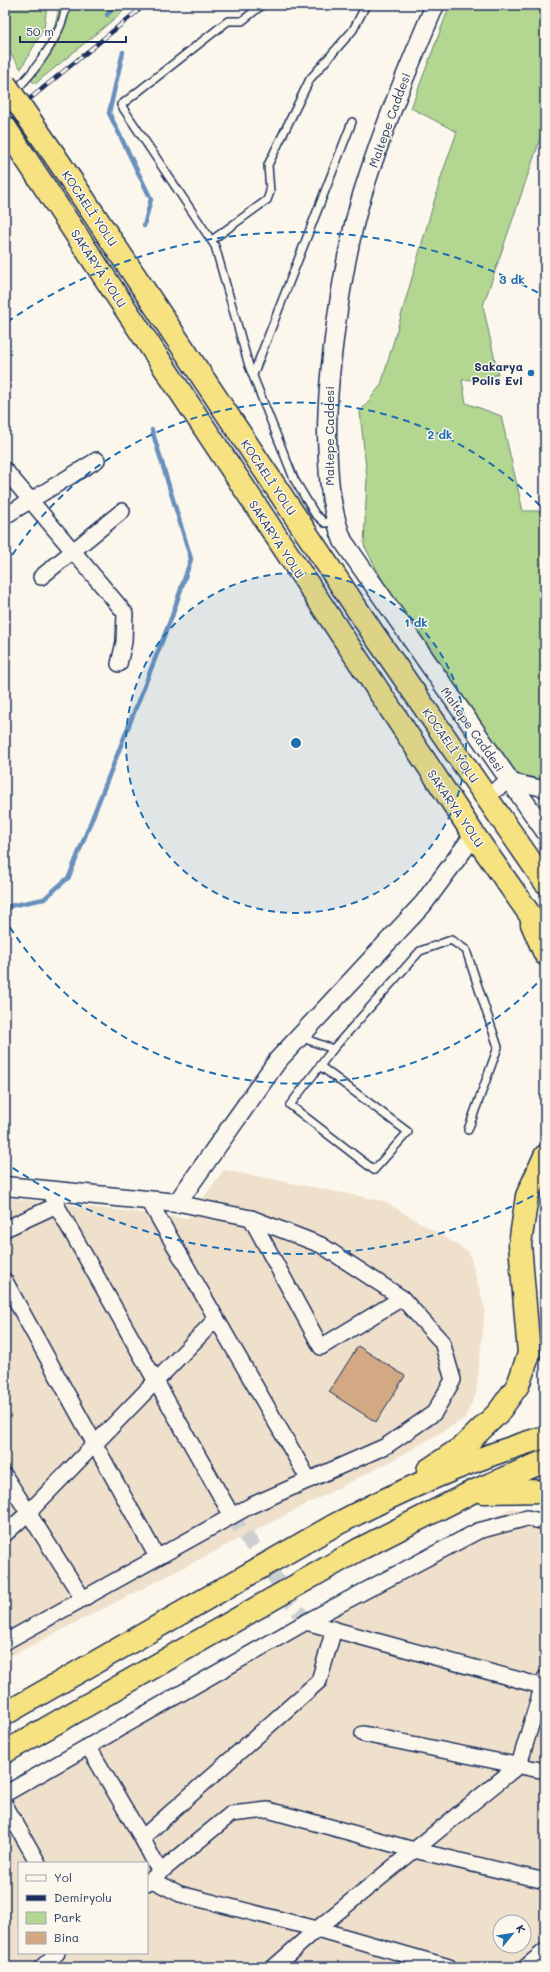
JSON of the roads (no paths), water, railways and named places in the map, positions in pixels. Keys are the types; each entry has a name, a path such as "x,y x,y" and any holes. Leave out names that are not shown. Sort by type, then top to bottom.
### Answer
{"highway":[{"name":"KOCAELİ YOLU","path":"5,84 55,156 373,633 486,796"},
{"name":"SAKARYA YOLU","path":"5,127 474,836 522,902"},
{"path":"486,796 545,876"},
{"path":"486,796 545,882"},
{"path":"522,902 545,936"},
{"path":"522,902 545,954"},
{"path":"385,1498 465,1445 498,1413 518,1385 529,1354 520,1244 527,1196 545,1156"},
{"path":"5,1714 326,1530 385,1498 434,1476 545,1437"},
{"path":"5,1752 358,1550 472,1492 545,1461"},
{"path":"472,1492 545,1491"}],"street":[{"name":"Maltepe Caddesi","path":"435,5 406,74 363,192 345,263 333,344 327,408 328,475 330,499 335,521 342,541 545,831"},
{"path":"5,516 97,460"},
{"path":"5,470 31,499 125,613 124,642 119,664"},
{"path":"41,577 122,510"},
{"path":"486,796 509,781 545,789"},
{"path":"177,1203 278,1060 423,904 474,836"},
{"path":"5,1186 53,1198 177,1203 251,1218 321,1245 402,1298 442,1342 453,1380 434,1413 386,1446 232,1516 5,1642"},
{"path":"5,1230 53,1198"},
{"path":"53,1198 232,1516"},
{"path":"148,1201 309,1480"},
{"path":"251,1218 321,1347 402,1298"},
{"path":"5,1281 157,1557"},
{"path":"5,1534 28,1513 216,1320"},
{"path":"5,1476 83,1599"},
{"path":"5,1794 306,1622 478,1531 527,1518 545,1522"},
{"path":"274,1967 317,1929 519,1765 544,1684 306,1622"},
{"path":"142,1838 319,1681 334,1629"},
{"path":"363,1734 545,1771"},
{"path":"88,1746 142,1838 153,1878 180,1894 317,1929 449,1967"},
{"path":"5,1805 37,1862"},
{"path":"153,1878 231,1814 268,1810 414,1850 545,1881"},
{"path":"526,1967 545,1951"},
{"path":"42,1967 56,1954"}],"lane":[{"path":"5,99 20,86 38,66 55,35 66,5"},
{"path":"262,5 242,21 228,21 121,105 212,240 253,376 294,480 315,514 325,523 335,521"},
{"path":"212,240 267,200 270,192 268,165 310,79 353,30 366,5"},
{"path":"253,376 352,122"},
{"path":"320,1066 408,1132 374,1170 290,1105 333,1049 420,951 451,940 466,950 498,1047 468,1130"},
{"path":"299,1037 333,1049"}],"waterway":[{"path":"107,15 116,5"},
{"path":"123,52 109,113 151,199 144,226"},
{"path":"5,907 44,899 69,877 172,616 191,559 152,430"}],"tunnel":[{"path":"232,1516 306,1622"}],"railway":[{"path":"5,119 145,5"}],"place":[{"name":"Sakarya Polis Evi","path":"531,373"}]}
